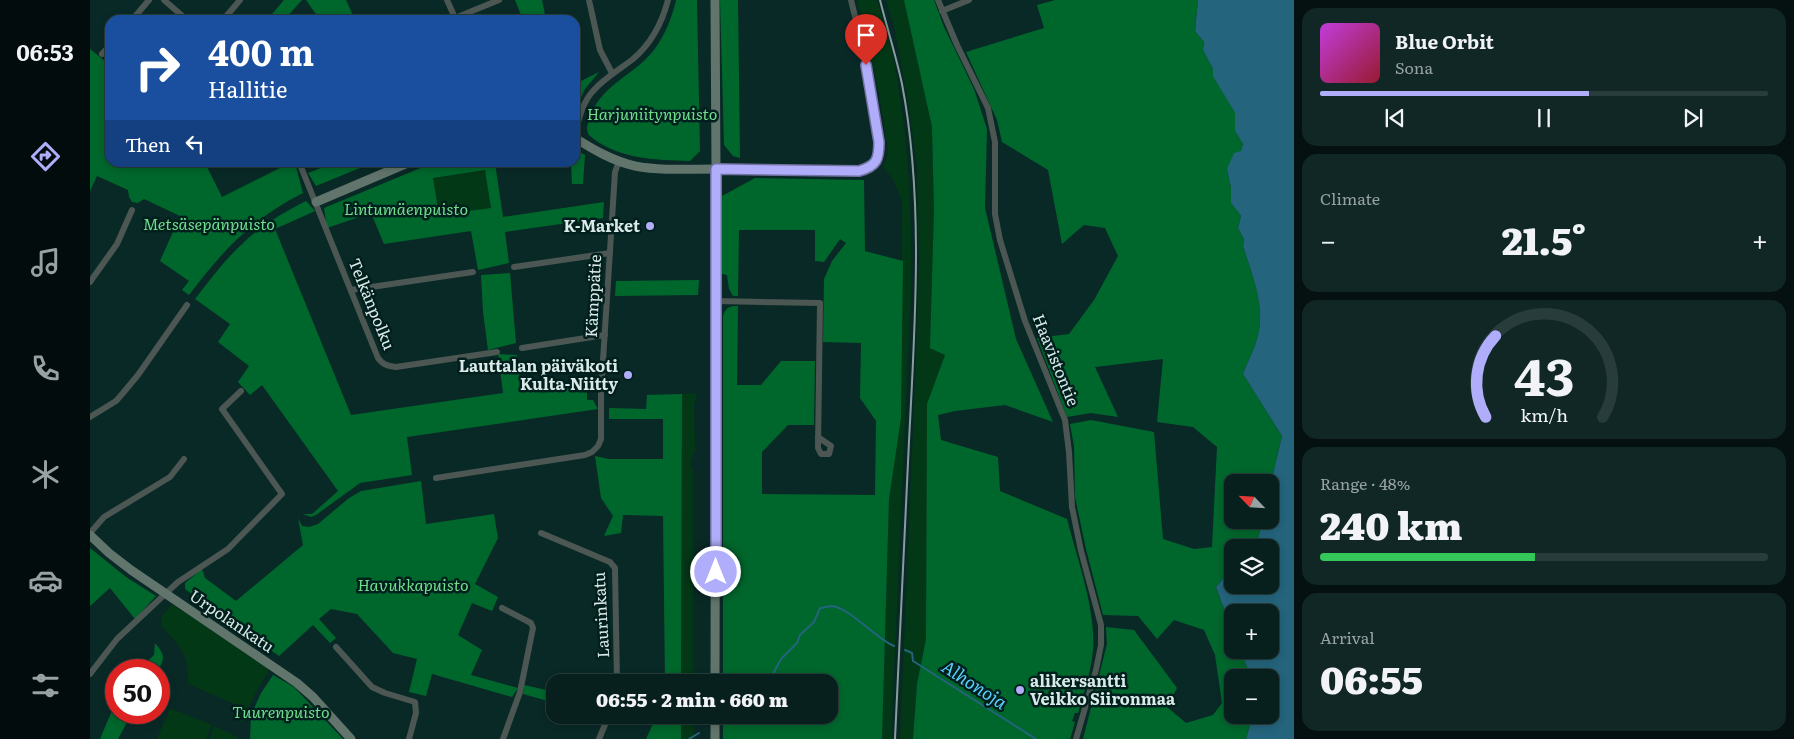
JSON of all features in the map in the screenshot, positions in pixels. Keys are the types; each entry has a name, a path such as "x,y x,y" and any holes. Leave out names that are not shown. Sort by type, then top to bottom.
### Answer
{"main road":[{"path":"715,0 715,674"},
{"path":"580,141 595,151 633,166 716,169"},
{"path":"316,202 398,167"},
{"name":"Urpolankatu","path":"90,534 109,554 297,683 318,702 351,739"},
{"path":"715,724 715,739"}],"street":[{"path":"136,15 149,0"},
{"path":"164,0 181,15"},
{"path":"227,15 240,0"},
{"path":"447,0 454,15"},
{"path":"462,15 499,0"},
{"path":"589,0 600,50 612,73"},
{"path":"580,116 592,92 612,73 633,59 645,47 664,17 668,0"},
{"path":"716,169 859,171 875,164 879,155 879,142 870,84 851,0"},
{"name":"Haavistontie","path":"938,0 988,108 995,142 995,214 1000,240 1025,321 1064,420 1069,452 1072,507 1081,551 1101,625 1101,646 1098,664 1076,739"},
{"path":"942,11 969,0"},
{"path":"102,54 105,51"},
{"name":"Kämppätie","path":"436,478 578,456 592,452 598,446 601,439 601,392 614,172 618,161"},
{"name":"Telkänpolku","path":"301,167 378,358 382,363 396,367 497,352"},
{"path":"90,282 117,244 132,210"},
{"path":"514,266 610,253"},
{"path":"351,290 473,272"},
{"path":"715,301 820,303 818,437"},
{"path":"90,417 116,401 138,375 187,304"},
{"path":"522,348 605,334"},
{"path":"90,674 117,640 166,594 184,578 228,549 282,494 222,409 241,391"},
{"path":"90,534 104,517 170,476 184,459"},
{"name":"Laurinkatu","path":"541,533 610,562 615,568 617,674"},
{"path":"502,608 530,623 533,628 520,692 503,739"},
{"path":"336,647 372,687 414,702 416,713 409,739"},
{"path":"599,739 605,724"}],"green space":[{"path":"284,0 302,0 288,15 271,15"},
{"path":"306,0 346,0 353,15 316,15"},
{"path":"515,0 542,0 545,15 521,15"},
{"name":"Harjuniitynpuisto","path":"676,0 697,0 700,151 690,161 636,157 611,149 588,133 588,124 594,108 609,89 637,67 654,50 668,26"},
{"path":"720,0 738,0 740,158 733,156 724,145"},
{"path":"857,0 877,0 890,45 903,115 910,202 911,290 891,739 882,739 889,499 901,418 902,200 893,179 883,167 888,155 879,92"},
{"path":"886,0 904,0 932,127 934,211 945,355 927,405 926,639 917,684 913,739 900,739 916,363 919,260 917,165 908,101 894,26"},
{"path":"904,0 934,0 944,27 974,89 987,129 985,208 1016,339 1053,422 1005,405 955,411 938,415 941,440 998,457 1000,491 1067,519 1089,601 1093,634 1093,650 1089,674 1078,713 1075,713 1072,721 1075,722 1070,739 913,739 917,684 926,639 927,404 945,355 930,348 934,211 932,127"},
{"path":"1055,0 1198,0 1195,31 1204,42 1203,50 1213,69 1214,76 1235,113 1235,131 1243,144 1241,151 1227,169 1231,188 1231,203 1241,216 1238,228 1244,239 1243,246 1256,287 1260,309 1259,330 1243,374 1282,436 1273,474 1224,474 1224,529 1260,529 1258,539 1224,539 1224,578 1216,587 1224,608 1224,659 1244,659 1248,669 1224,669 1224,724 1250,724 1246,739 1083,739 1107,644 1106,627 1134,630 1177,688 1167,707 1186,723 1213,715 1222,703 1215,655 1204,630 1174,620 1157,639 1138,616 1103,615 1075,497 1074,446 1070,424 1091,420 1154,432 1163,539 1194,549 1212,547 1217,447 1193,427 1157,422 1163,359 1095,367 1118,417 1091,413 1067,417 1037,338 1069,334 1094,300 1118,256 1105,228 1084,225 1062,244 1048,170 1002,142 997,120 966,52 1044,28 1037,5"},
{"name":"Metsäsepänpuisto","path":"90,49 105,61 105,167 207,167 222,197 282,167 296,167 303,193 253,225 214,264 189,295 182,290 189,281 160,261 180,216 144,199 138,203 132,202 128,190 97,176 90,191"},
{"path":"599,72 585,89 580,100 580,82"},
{"path":"580,152 585,155 583,184 572,184 571,167 580,167"},
{"path":"324,167 362,167 316,186 308,173"},
{"name":"Lintumäenpuisto","path":"423,167 496,167 503,217 604,202 603,218 505,232 509,263 478,270 471,231 384,244 371,213 327,228 324,208","holes":["485,170 491,208 439,215 433,178"]},
{"path":"485,170 491,208 439,216 433,178"},
{"path":"755,178 864,180 865,251 903,261 901,418 889,499 882,739 723,739 723,724 838,724 838,674 723,674 723,316 725,311 732,306 738,306 737,385 761,385 781,361 815,361 814,425 788,425 762,452 762,494 875,495 876,421 860,398 861,343 823,342 824,279 832,261 846,243 840,239 824,262 815,261 815,230 739,230 738,296 733,296 729,289 727,275 722,274 722,196"},
{"path":"306,201 315,211 275,229 351,415 503,393 498,354 517,355 521,390 587,380 587,400 593,400 598,409 407,437 412,475 360,483 316,515 311,517 303,514 312,514 338,491 262,385 250,395 238,382 249,366 218,342 230,324 195,299 222,265 247,239 288,210"},
{"path":"510,273 516,343 488,350 481,275"},
{"path":"699,280 698,295 615,296 616,281"},
{"path":"697,393 694,407 695,450 690,462 693,471 693,674 681,674 682,394"},
{"path":"682,394 681,674 665,674 663,516 623,515 621,533 604,536 613,516 601,498 595,456 609,459 663,459 663,419 609,419 609,408 646,409 647,395"},
{"name":"Havukkapuisto","path":"421,481 426,524 494,514 498,538 475,584 498,597 492,611 472,603 458,635 482,650 471,675 518,688 512,697 432,674 426,696 409,692 417,659 393,653 357,614 331,609 319,619 336,638 330,643 313,625 279,656 185,589 185,583 202,569 205,578 236,601 303,545 298,518 302,526 309,527 318,524 349,498 361,491"},
{"path":"90,548 126,577 156,596 135,619 110,588 90,606"},
{"path":"172,604 261,661 269,670 254,696 243,722 232,718 237,705 188,684 187,665 182,651 179,645 161,626 162,616"},
{"path":"155,643 163,659 150,659 154,655"},
{"name":"Tuurenpuisto","path":"273,675 294,687 343,739 250,739 251,715 261,693"},
{"path":"524,685 546,690 546,700 523,694"},
{"path":"170,708 212,725 206,739 157,739 163,724 170,724"},
{"path":"106,724 126,724 118,739 100,739"},
{"path":"653,724 681,724 681,739 646,739"},
{"path":"681,724 693,724 694,739 681,739"},
{"path":"214,726 238,737 238,739 209,739"}],"water":[{"path":"1198,0 1294,0 1294,739 1246,739 1250,724 1279,724 1279,669 1248,669 1244,659 1279,659 1279,604 1224,604 1224,608 1216,587 1224,578 1224,594 1279,594 1279,539 1258,539 1260,529 1279,529 1279,474 1273,474 1282,436 1243,374 1259,330 1260,309 1256,287 1243,246 1244,239 1238,228 1241,216 1231,203 1231,188 1227,169 1234,153 1241,151 1243,144 1235,131 1235,113 1213,76 1213,69 1203,50 1204,42 1195,31"}],"waterway":[{"name":"Alhonoja","path":"773,674 781,659 797,643 800,635 814,622 820,608 832,606 847,612 894,646"},
{"name":"Alhonoja","path":"905,650 912,653 913,661 1036,739"},
{"name":"Alhonoja","path":"689,739 699,733"}],"railway":[{"path":"880,0 902,84 909,127 913,172 916,262 914,352 895,739"}],"place":[{"name":"K-Market","path":"650,226"},
{"name":"Lauttalan päiväkoti Kulta-Niitty","path":"628,375"},
{"name":"alikersantti Veikko Siironmaa","path":"1020,690"}],"route":[{"path":"716,572 716,169 859,171 875,164 879,155 879,142 866,65"}]}
